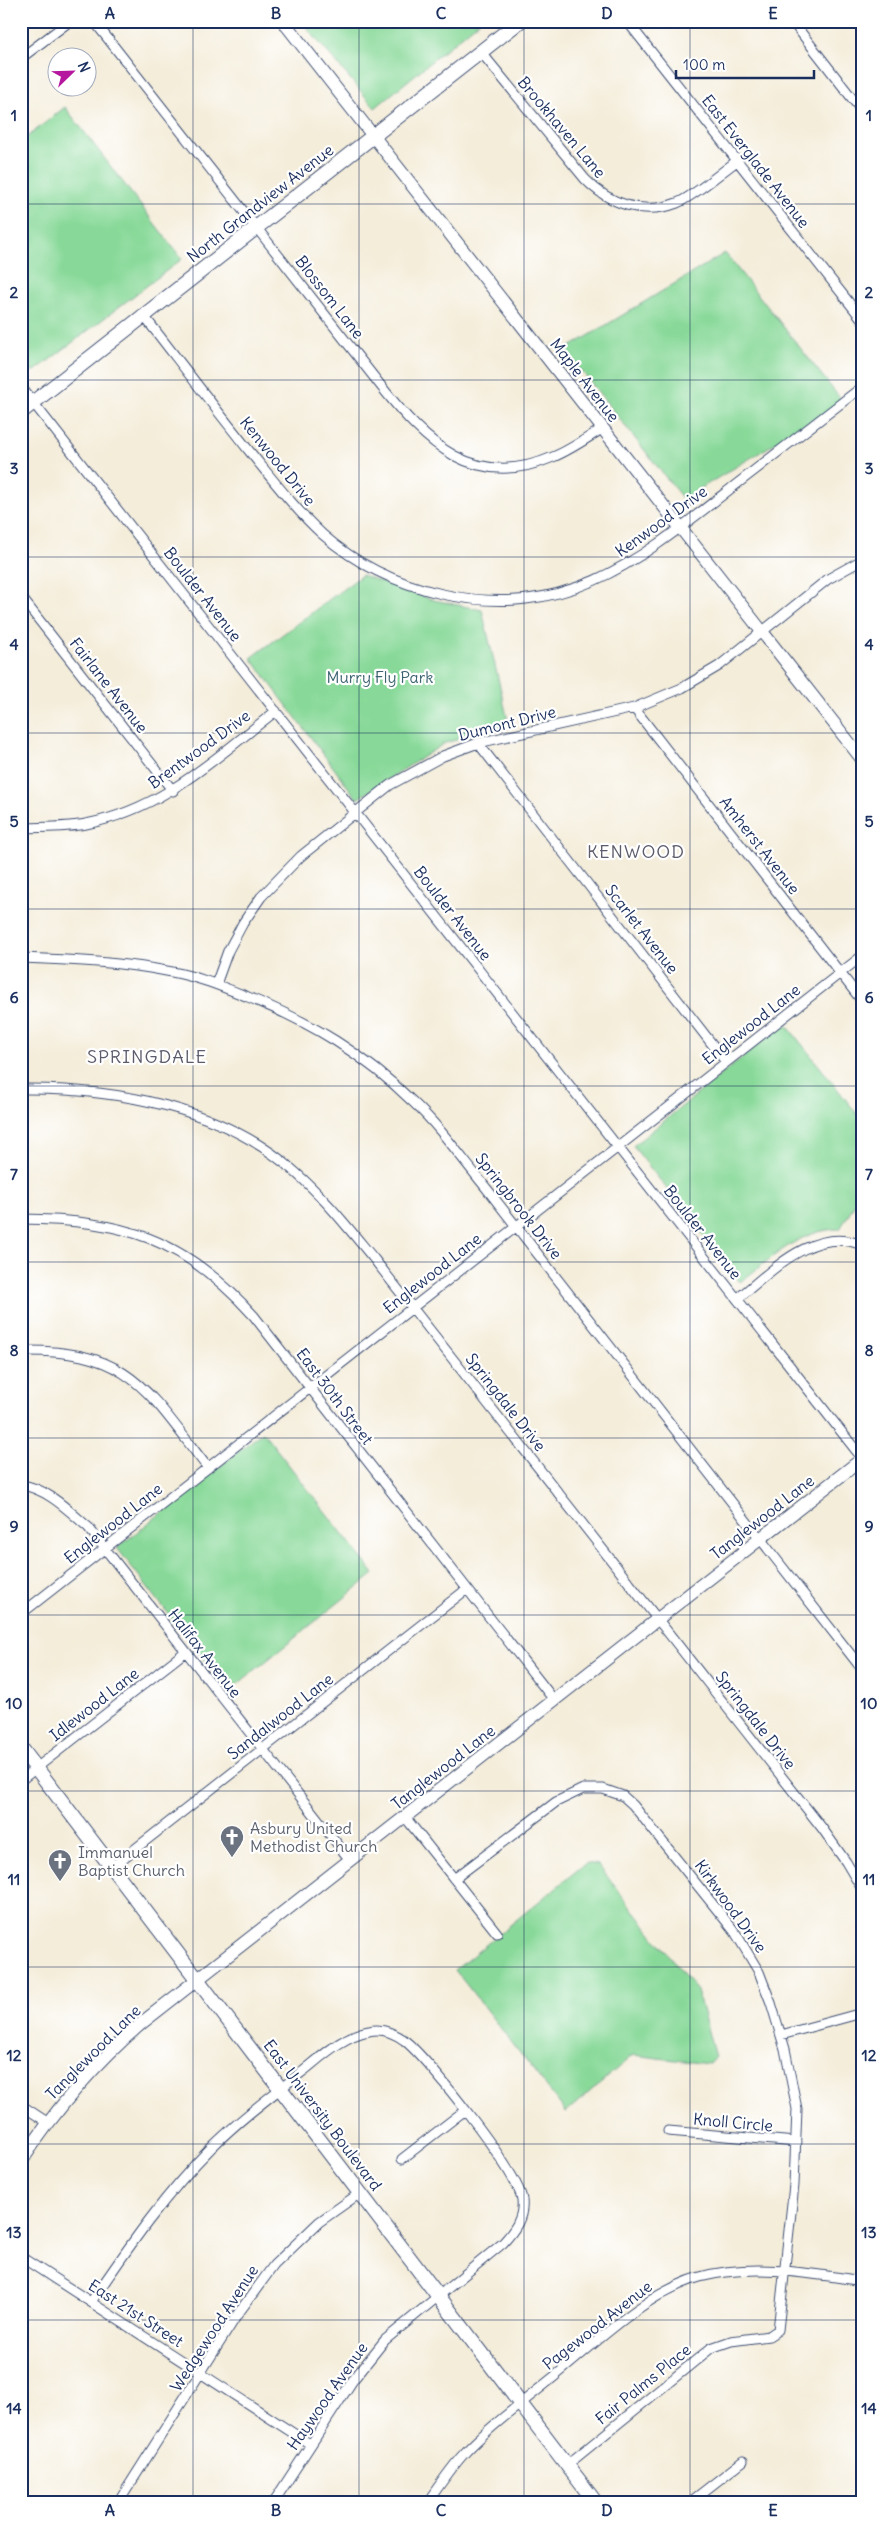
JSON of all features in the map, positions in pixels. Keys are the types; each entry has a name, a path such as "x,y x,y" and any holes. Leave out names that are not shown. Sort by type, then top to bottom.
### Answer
{"main road":[{"name":"Maple Avenue","path":"283,21 862,758"},
{"name":"North Grandview Avenue","path":"21,412 520,21"},
{"name":"Tanglewood Lane","path":"21,2162 47,2122 126,2037 197,1979 862,1459"},
{"name":"East University Boulevard","path":"21,1748 596,2503"}],"street":[{"path":"21,58 70,21"},
{"name":"Blossom Lane","path":"94,21 405,417 426,437 445,452 473,463 503,467 522,466 552,458 603,428"},
{"name":"East Everglade Avenue","path":"627,21 862,319"},
{"path":"792,21 862,111"},
{"name":"Brookhaven Lane","path":"481,52 585,180 595,190 620,204 648,209 678,203 737,160"},
{"name":"Kenwood Drive","path":"144,316 305,518 351,556 386,576 428,591 472,598 522,599 546,596 578,587 612,573 646,554 681,528 862,387"},
{"name":"Boulder Avenue","path":"21,387 862,1459"},
{"name":"Dumont Drive","path":"216,984 228,951 262,897 301,856 390,785 443,756 478,743 634,708 682,688 719,666 828,579 862,560"},
{"name":"Fairlane Avenue","path":"21,597 173,791"},
{"name":"Amherst Avenue","path":"634,708 862,1001"},
{"name":"Brentwood Drive","path":"21,828 64,826 112,818 144,806 173,791 276,711"},
{"name":"Scarlet Avenue","path":"478,743 726,1062"},
{"name":"Englewood Lane","path":"21,1614 862,956"},
{"name":"Springbrook Drive","path":"21,958 137,966 173,972 216,984 319,1029 366,1061 396,1086 426,1116 516,1227 862,1669"},
{"name":"Springdale Drive","path":"21,1089 75,1090 139,1099 206,1119 257,1144 295,1171 317,1192 374,1259 822,1828 862,1889"},
{"name":"East 30th Street","path":"21,1219 72,1221 118,1228 148,1238 183,1254 216,1277 235,1295 279,1347 309,1388 554,1700"},
{"path":"737,1299 777,1267 813,1244 837,1240 862,1245"},
{"path":"21,1350 77,1353 101,1360 124,1372 143,1388 208,1468"},
{"name":"Halifax Avenue","path":"21,1485 32,1486 62,1504 88,1528 350,1860"},
{"name":"Sandalwood Lane","path":"112,1867 467,1589"},
{"name":"Idlewood Lane","path":"21,1780 186,1652"},
{"name":"Kirkwood Drive","path":"454,1879 532,1819 573,1792 593,1788 618,1794 633,1805 656,1830 735,1932 759,1972 781,2035 797,2109 796,2142 778,2330 769,2336 744,2339"},
{"path":"405,1817 497,1933"},
{"path":"781,2035 862,2013"},
{"name":"Haywood Avenue","path":"92,2302 134,2239 185,2175 212,2146 280,2089 347,2039 369,2030 379,2030 406,2041 464,2111 517,2184 523,2202 522,2212 513,2232 502,2243 385,2340 353,2380 273,2503"},
{"path":"21,2105 47,2122"},
{"path":"402,2159 464,2111"},
{"name":"Knoll Circle","path":"668,2131 796,2142"},
{"name":"Wedgewood Avenue","path":"118,2503 202,2374 237,2315 274,2265 319,2222 360,2193"},
{"name":"East 21st Street","path":"21,2257 310,2444"},
{"name":"Pagewood Avenue","path":"428,2503 462,2456 521,2404 612,2330 667,2290 683,2283 720,2273 784,2272 862,2281"},
{"name":"Fair Palms Place","path":"567,2465 700,2356 723,2343 744,2339"},
{"path":"689,2503 743,2461"}],"green space":[{"path":"301,21 480,21 375,108"},
{"path":"65,107 182,259 35,371 22,370 21,142"},
{"path":"725,253 843,402 683,499 565,350"},
{"name":"Murry Fly Park","path":"362,575 434,600 482,610 509,725 445,743 357,799 251,658"},
{"path":"785,1023 862,1120 862,1191 840,1229 825,1230 799,1240 786,1247 740,1282 633,1146"},
{"path":"263,1432 374,1574 229,1691 117,1548"},
{"path":"586,1863 598,1865 697,1991 715,2057 709,2064 633,2055 566,2112 455,1970"}],"place":[{"name":"Asbury United Methodist Church","path":"232,1858"},
{"name":"Immanuel Baptist Church","path":"60,1882"}],"district":[{"name":"KENWOOD","path":"636,851"},
{"name":"SPRINGDALE","path":"147,1056"}]}
